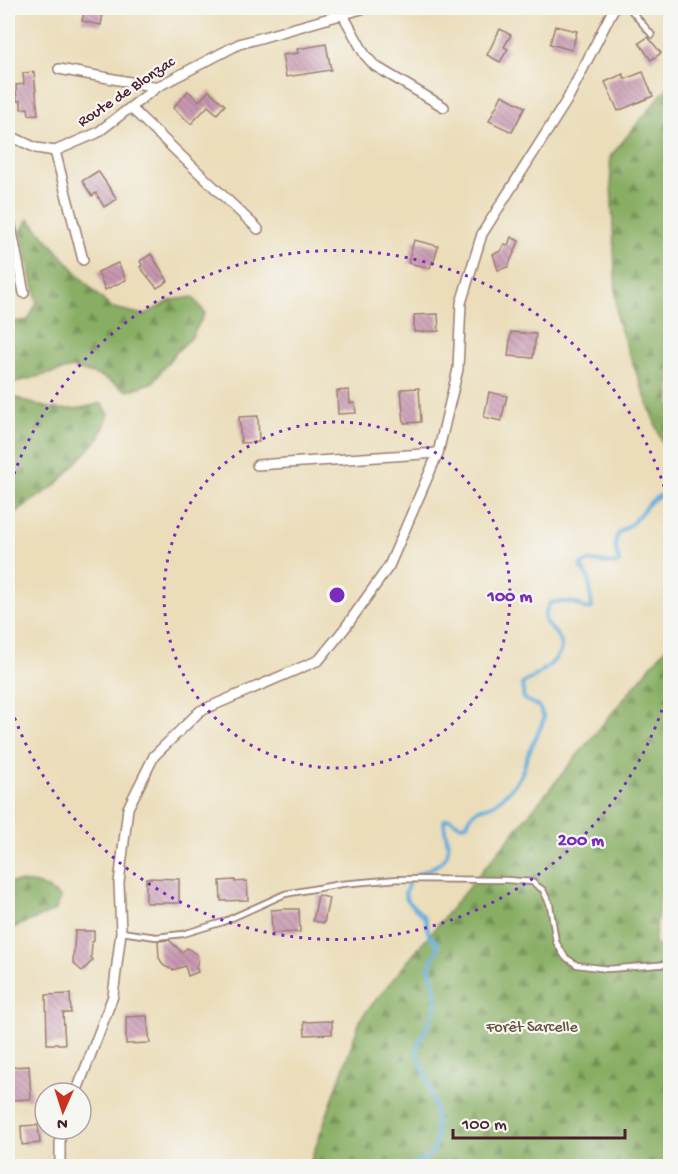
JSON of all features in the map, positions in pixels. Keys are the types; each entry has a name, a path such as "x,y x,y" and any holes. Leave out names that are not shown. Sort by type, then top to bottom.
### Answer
{"street":[{"name":"Route de Blonzac","path":"56,151 97,133 157,87 239,44 352,9 365,8"},
{"path":"81,1081 113,996 121,932 119,883 128,808 154,756 200,711 319,660 389,566 438,453 458,369 461,303 482,234 567,100 614,8"},
{"path":"342,13 365,55 375,66 444,108"},
{"path":"59,69 157,87"},
{"path":"131,108 258,229"},
{"path":"8,135 36,148 56,151 83,260"},
{"path":"8,211 24,293"},
{"path":"257,465 438,453"},
{"path":"60,1141 60,1167"}],"lane":[{"path":"629,8 652,35"},
{"path":"121,932 156,937 183,934 244,914 285,894 341,884 399,879 507,880 532,882 543,890 550,905 556,942 565,957 578,964 608,969 670,964"}],"green space":[{"path":"670,84 670,464 617,320 610,157"},
{"path":"29,219 110,307 144,315 172,300 193,297 205,313 191,338 175,353 153,382 128,391 100,376 72,368 8,384 8,323 28,320 37,302 21,231"},
{"path":"8,394 53,409 76,409 101,403 109,414 100,437 56,485 8,517"},
{"name":"Forêt Sarcelle","path":"670,640 670,892 660,898 654,943 670,957 670,1166 309,1166 361,1018"},
{"path":"8,882 36,884 61,898 55,911 8,930"}],"building":[{"path":"85,8 104,8 101,25 82,21"},
{"path":"555,26 577,31 572,50 550,44"},
{"path":"500,29 511,35 504,47 508,49 500,62 487,55"},
{"path":"648,37 661,53 651,60 639,43"},
{"path":"326,44 331,70 286,77 282,55 298,53 297,49"},
{"path":"34,72 38,114 29,115 28,108 21,109 21,101 17,101 16,85 24,84 23,73"},
{"path":"643,72 653,96 618,111 605,82 623,74 625,79"},
{"path":"188,91 199,101 209,91 225,105 217,114 208,106 191,124 173,108"},
{"path":"502,95 525,107 512,132 489,121"},
{"path":"98,171 117,199 104,207 96,193 92,196 82,181"},
{"path":"511,237 519,241 508,267 498,270 493,254 501,251 504,244 508,245"},
{"path":"414,240 438,246 430,268 408,263"},
{"path":"151,254 168,281 157,288 140,267 142,265 140,261"},
{"path":"118,263 126,280 105,290 98,272"},
{"path":"438,314 439,331 414,332 414,315"},
{"path":"511,332 536,334 533,358 508,356"},
{"path":"419,388 421,422 404,423 401,389"},
{"path":"349,390 350,403 355,403 356,413 338,414 337,391"},
{"path":"489,392 507,396 501,421 484,417"},
{"path":"258,416 259,442 241,443 239,417"},
{"path":"146,878 179,879 179,903 146,903"},
{"path":"235,880 235,882 247,881 248,900 221,901 220,881"},
{"path":"318,895 329,898 324,923 313,921"},
{"path":"299,909 300,932 272,933 271,910"},
{"path":"75,931 94,931 91,958 93,960 82,971 73,963"},
{"path":"169,940 182,952 187,948 197,955 198,972 188,976 185,966 173,970 164,966 159,958 158,941"},
{"path":"70,994 71,1013 63,1013 65,1044 47,1044 46,995"},
{"path":"147,1016 150,1043 126,1044 126,1017"},
{"path":"332,1021 332,1034 305,1035 304,1022"},
{"path":"29,1066 31,1099 11,1100 9,1067"},
{"path":"33,1125 33,1141 40,1141 40,1143 22,1145 21,1126"}],"waterway":[{"path":"415,876 439,863 446,855 448,847 444,821 446,819 460,825 467,824 474,812 494,804 506,794 521,774 544,718 539,707 524,699 522,684 549,666 555,660 561,647 557,635 545,621 550,603 568,602 592,608 589,579 581,564 591,561 617,564 619,562 615,541 619,533 631,524 653,500 670,494"},
{"path":"407,1166 430,1155 435,1147 436,1116 432,1094 417,1051 436,1008 436,993 429,967 438,948 437,943 429,935 425,918 407,900 405,894 409,882"},
{"path":"351,1166 365,1166"}]}
